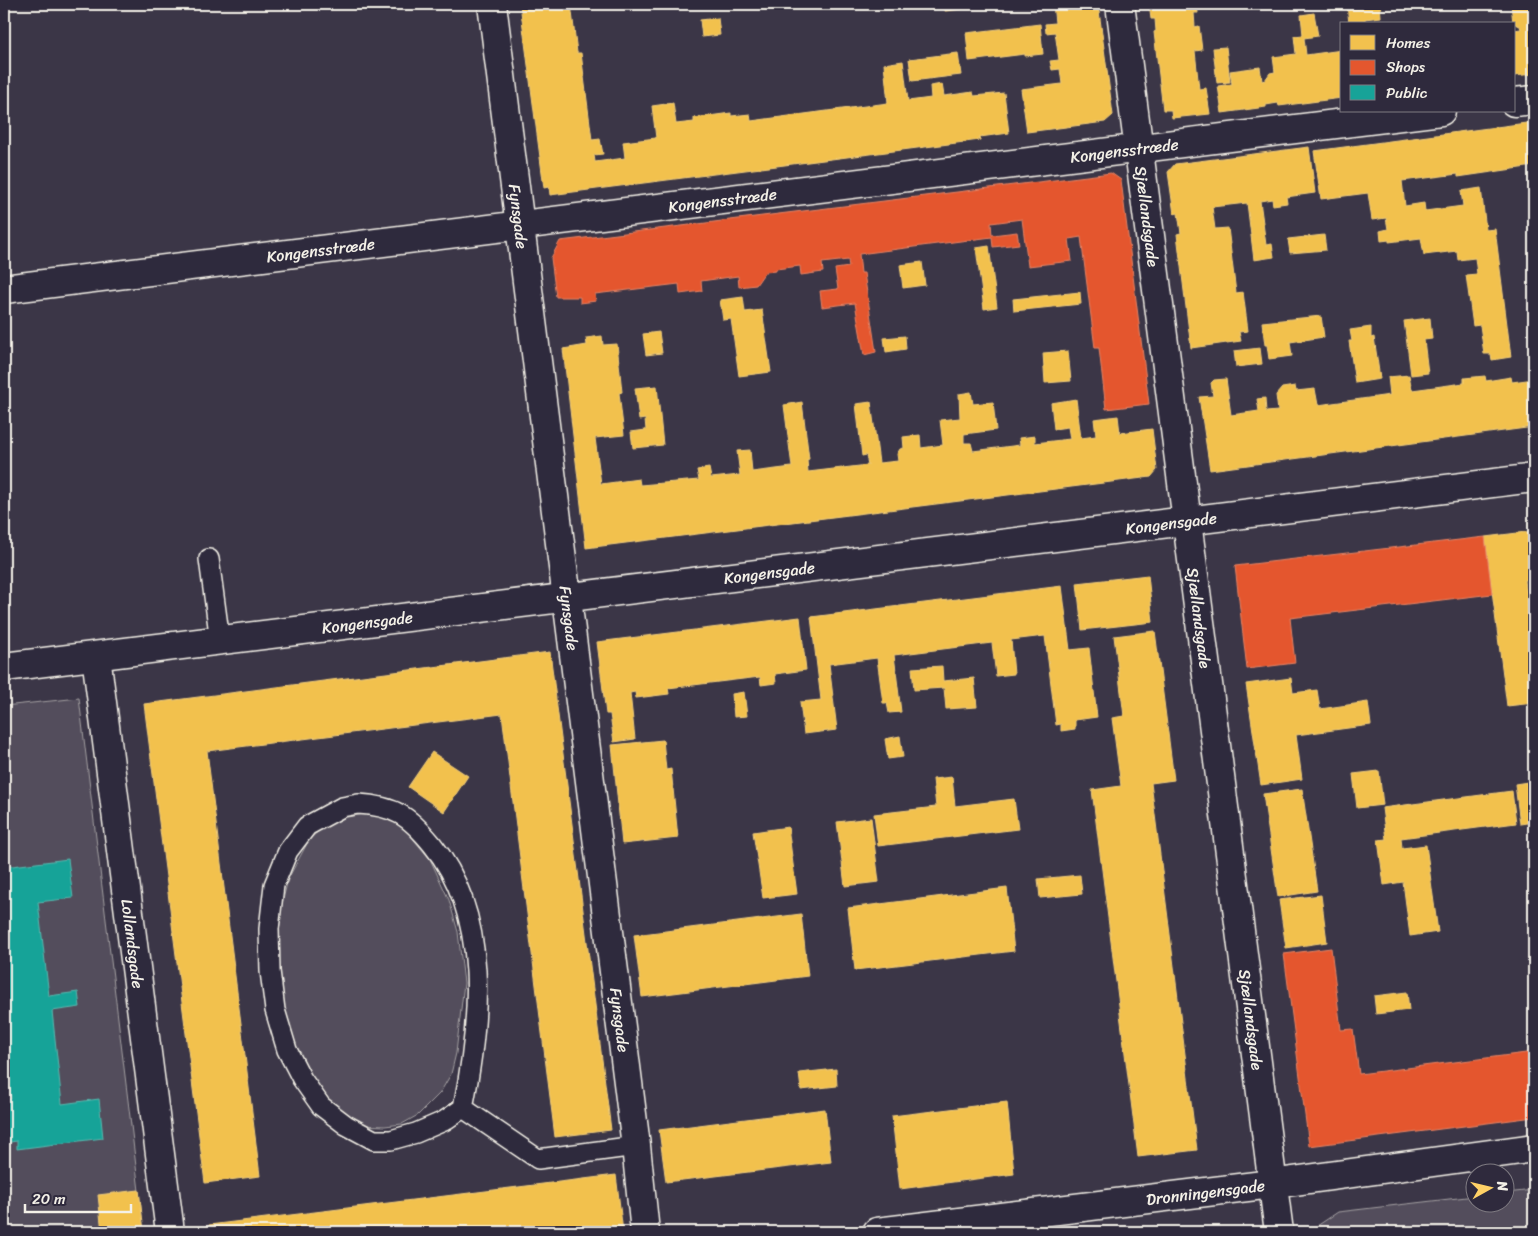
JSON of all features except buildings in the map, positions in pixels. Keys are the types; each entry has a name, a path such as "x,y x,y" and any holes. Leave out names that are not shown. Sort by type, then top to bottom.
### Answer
{"street":[{"name":"Fynsgade","path":"492,4 636,1146 645,1232"},
{"name":"Sjællandsgade","path":"1120,4 1278,1232"},
{"path":"1516,102 1534,100"},
{"name":"Kongensstræde","path":"4,289 1433,112"},
{"name":"Kongensgade","path":"4,667 1534,478"},
{"name":"Lollandsgade","path":"96,656 170,1232"},
{"name":"Dronningensgade","path":"877,1232 1272,1184 1534,1148"}],"lane":[{"path":"209,559 220,640"},
{"path":"358,804 376,805 399,812 418,827 442,856 458,887 468,916 475,965 472,1065 463,1108 444,1121 416,1134 391,1140 374,1140 346,1125 321,1106 302,1079 288,1050 275,1010 270,971 269,929 274,885 288,851 307,826 342,807 358,804"},
{"path":"463,1108 538,1159 636,1146"}],"shaded area":[{"path":"79,698 144,1232 4,1232 4,706"},
{"path":"365,814 385,817 404,828 430,859 449,900 458,932 464,983 456,1053 451,1074 440,1093 418,1115 402,1124 385,1126 359,1125 343,1113 319,1090 292,1038 284,1008 277,957 281,908 288,879 309,840 327,823 336,819"},
{"path":"1534,1190 1534,1232 1318,1232 1317,1226 1338,1212 1466,1197 1466,1214 1516,1214 1516,1192"}]}
